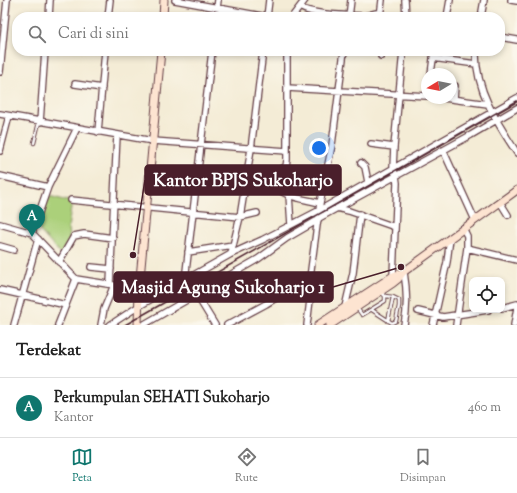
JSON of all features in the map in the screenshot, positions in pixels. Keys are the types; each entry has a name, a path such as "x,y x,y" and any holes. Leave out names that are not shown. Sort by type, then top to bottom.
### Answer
{"main road":[{"path":"163,12 164,0"},
{"path":"138,324 140,306 139,289 148,208 161,56"},
{"path":"318,325 345,307 381,292 393,276 403,272 517,190"},
{"path":"330,325 381,292 398,279 403,272"}],"street":[{"path":"0,72 7,0"},
{"path":"49,12 50,0"},
{"path":"109,12 110,0"},
{"path":"175,0 240,12"},
{"path":"217,12 218,0"},
{"path":"268,12 269,0"},
{"path":"297,12 305,0"},
{"path":"350,12 351,0"},
{"path":"380,12 382,0"},
{"path":"406,0 406,12"},
{"path":"448,12 450,0"},
{"path":"482,12 484,0"},
{"path":"511,0 517,1"},
{"path":"301,8 318,12"},
{"path":"505,38 517,40"},
{"path":"40,121 45,56"},
{"path":"98,132 105,56"},
{"path":"185,280 211,56"},
{"path":"231,254 240,217 251,149 262,56"},
{"path":"287,56 289,88 287,166 277,171 275,181 282,192 320,203"},
{"path":"307,325 310,300 310,277 320,203 332,145 343,56"},
{"path":"393,276 397,183 393,168 402,56"},
{"path":"476,56 480,84 488,104 496,120 517,153"},
{"path":"432,68 433,58 476,64"},
{"path":"75,84 102,88"},
{"path":"289,88 421,96"},
{"path":"110,325 140,306 231,254 320,210 517,98"},
{"path":"457,99 488,104"},
{"path":"138,324 196,294 258,259 287,238 318,219 517,108"},
{"path":"0,114 153,141 251,149 287,150"},
{"path":"0,151 9,116"},
{"path":"32,233 48,187 78,128"},
{"path":"101,325 104,309 112,285 111,269 118,135"},
{"path":"371,144 394,147"},
{"path":"443,150 475,220"},
{"path":"361,163 365,167 368,182"},
{"path":"0,176 48,187"},
{"path":"290,195 291,225"},
{"path":"71,200 240,217 257,213"},
{"path":"500,202 508,215"},
{"path":"337,208 360,214 395,227"},
{"path":"345,307 353,273 360,214"},
{"path":"0,224 32,233 76,279 139,289"},
{"path":"456,325 467,248 467,236 463,228"},
{"path":"59,262 74,236 84,234 113,238"},
{"path":"14,325 38,238"},
{"path":"433,325 447,262 450,238"},
{"path":"188,252 233,245"},
{"path":"0,246 14,250"},
{"path":"467,248 517,260"},
{"path":"91,267 111,269"},
{"path":"403,272 406,286 407,309 404,325"},
{"path":"227,325 266,304 310,277"},
{"path":"58,325 76,279"},
{"path":"0,290 66,305"},
{"path":"196,294 215,325"},
{"path":"505,308 517,308 514,325"},
{"path":"418,311 443,317 470,313"}],"lane":[{"path":"34,143 40,121"},
{"path":"372,310 392,323 396,322 399,300 381,292"},
{"path":"357,308 362,315 372,310 385,301 381,292"},
{"path":"388,321 393,297"}],"green space":[{"path":"49,196 72,202 68,228 70,245 64,258 39,230"}],"railway":[{"path":"125,325 517,101"}],"place":[{"name":"Perkumpulan SEHATI Sukoharjo","path":"32,237"},
{"name":"Kantor BPJS Sukoharjo","path":"133,255"},
{"name":"Masjid Agung Sukoharjo 1","path":"401,267"}]}
